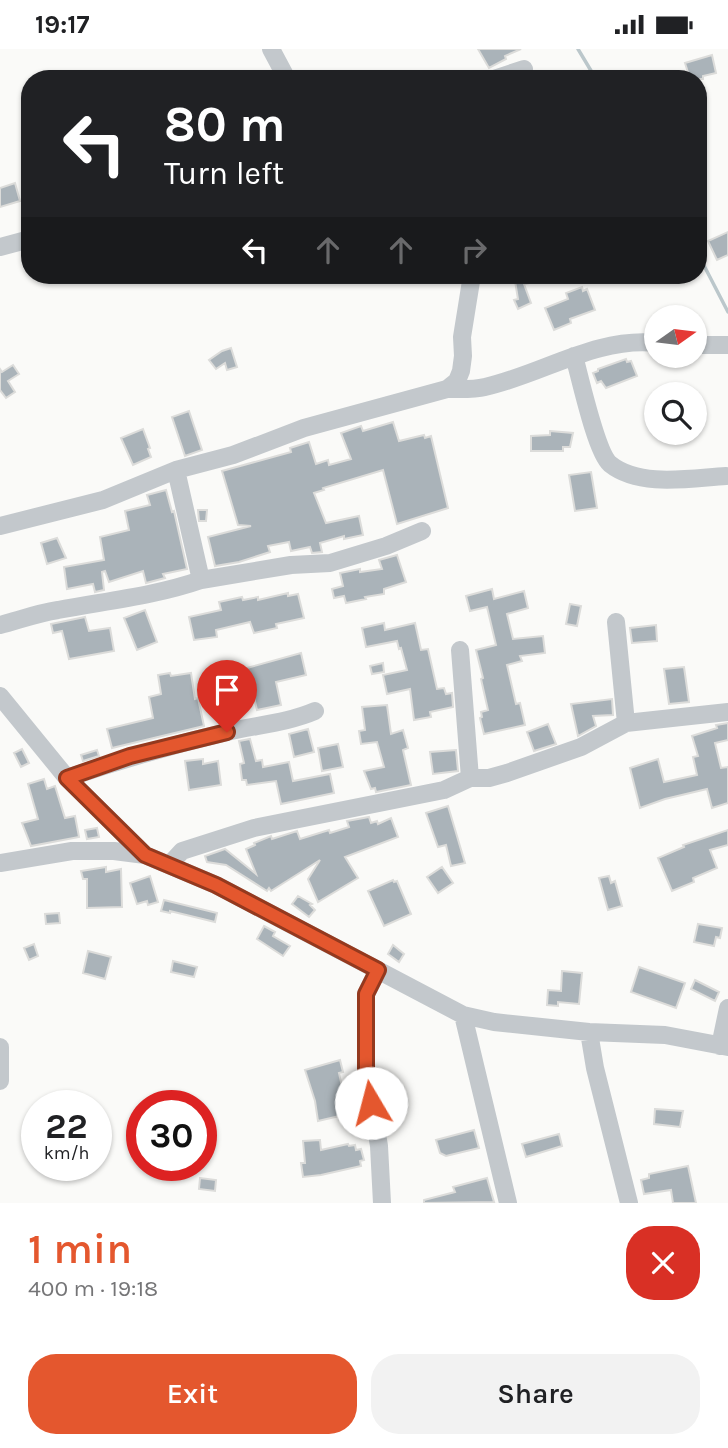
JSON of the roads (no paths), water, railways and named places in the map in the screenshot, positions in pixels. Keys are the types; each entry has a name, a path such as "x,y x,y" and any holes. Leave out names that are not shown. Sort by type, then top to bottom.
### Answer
{"street":[{"path":"271,49 282,70"},
{"path":"0,247 21,241"},
{"path":"447,389 457,381 461,372 465,309 470,284"},
{"path":"0,526 103,500 176,470 233,455 304,428 447,389 482,388 575,356 634,341 644,342"},
{"path":"707,345 728,345"},
{"path":"575,356 600,449 608,463 626,473 649,478 726,476"},
{"path":"176,470 201,580"},
{"path":"0,625 201,580 291,565 330,563 386,546 422,531"},
{"path":"616,622 626,723"},
{"path":"460,650 470,778"},
{"path":"0,696 67,778 145,855"},
{"path":"67,778 130,756 315,711"},
{"path":"170,864 182,851 237,832 444,790 470,778 489,778 507,773 580,747 626,723 728,712"},
{"path":"0,863 72,851 114,851 145,855 216,885 463,1015 494,1022 589,1032 665,1035 724,1047 728,1008"},
{"path":"378,970 366,994 366,1057 379,1146 382,1203"},
{"path":"463,1015 508,1203"},
{"path":"589,1032 595,1068 629,1203"},
{"path":"0,1047 0,1081"}],"waterway":[{"path":"578,49 591,70"},
{"path":"707,271 728,312"}]}
